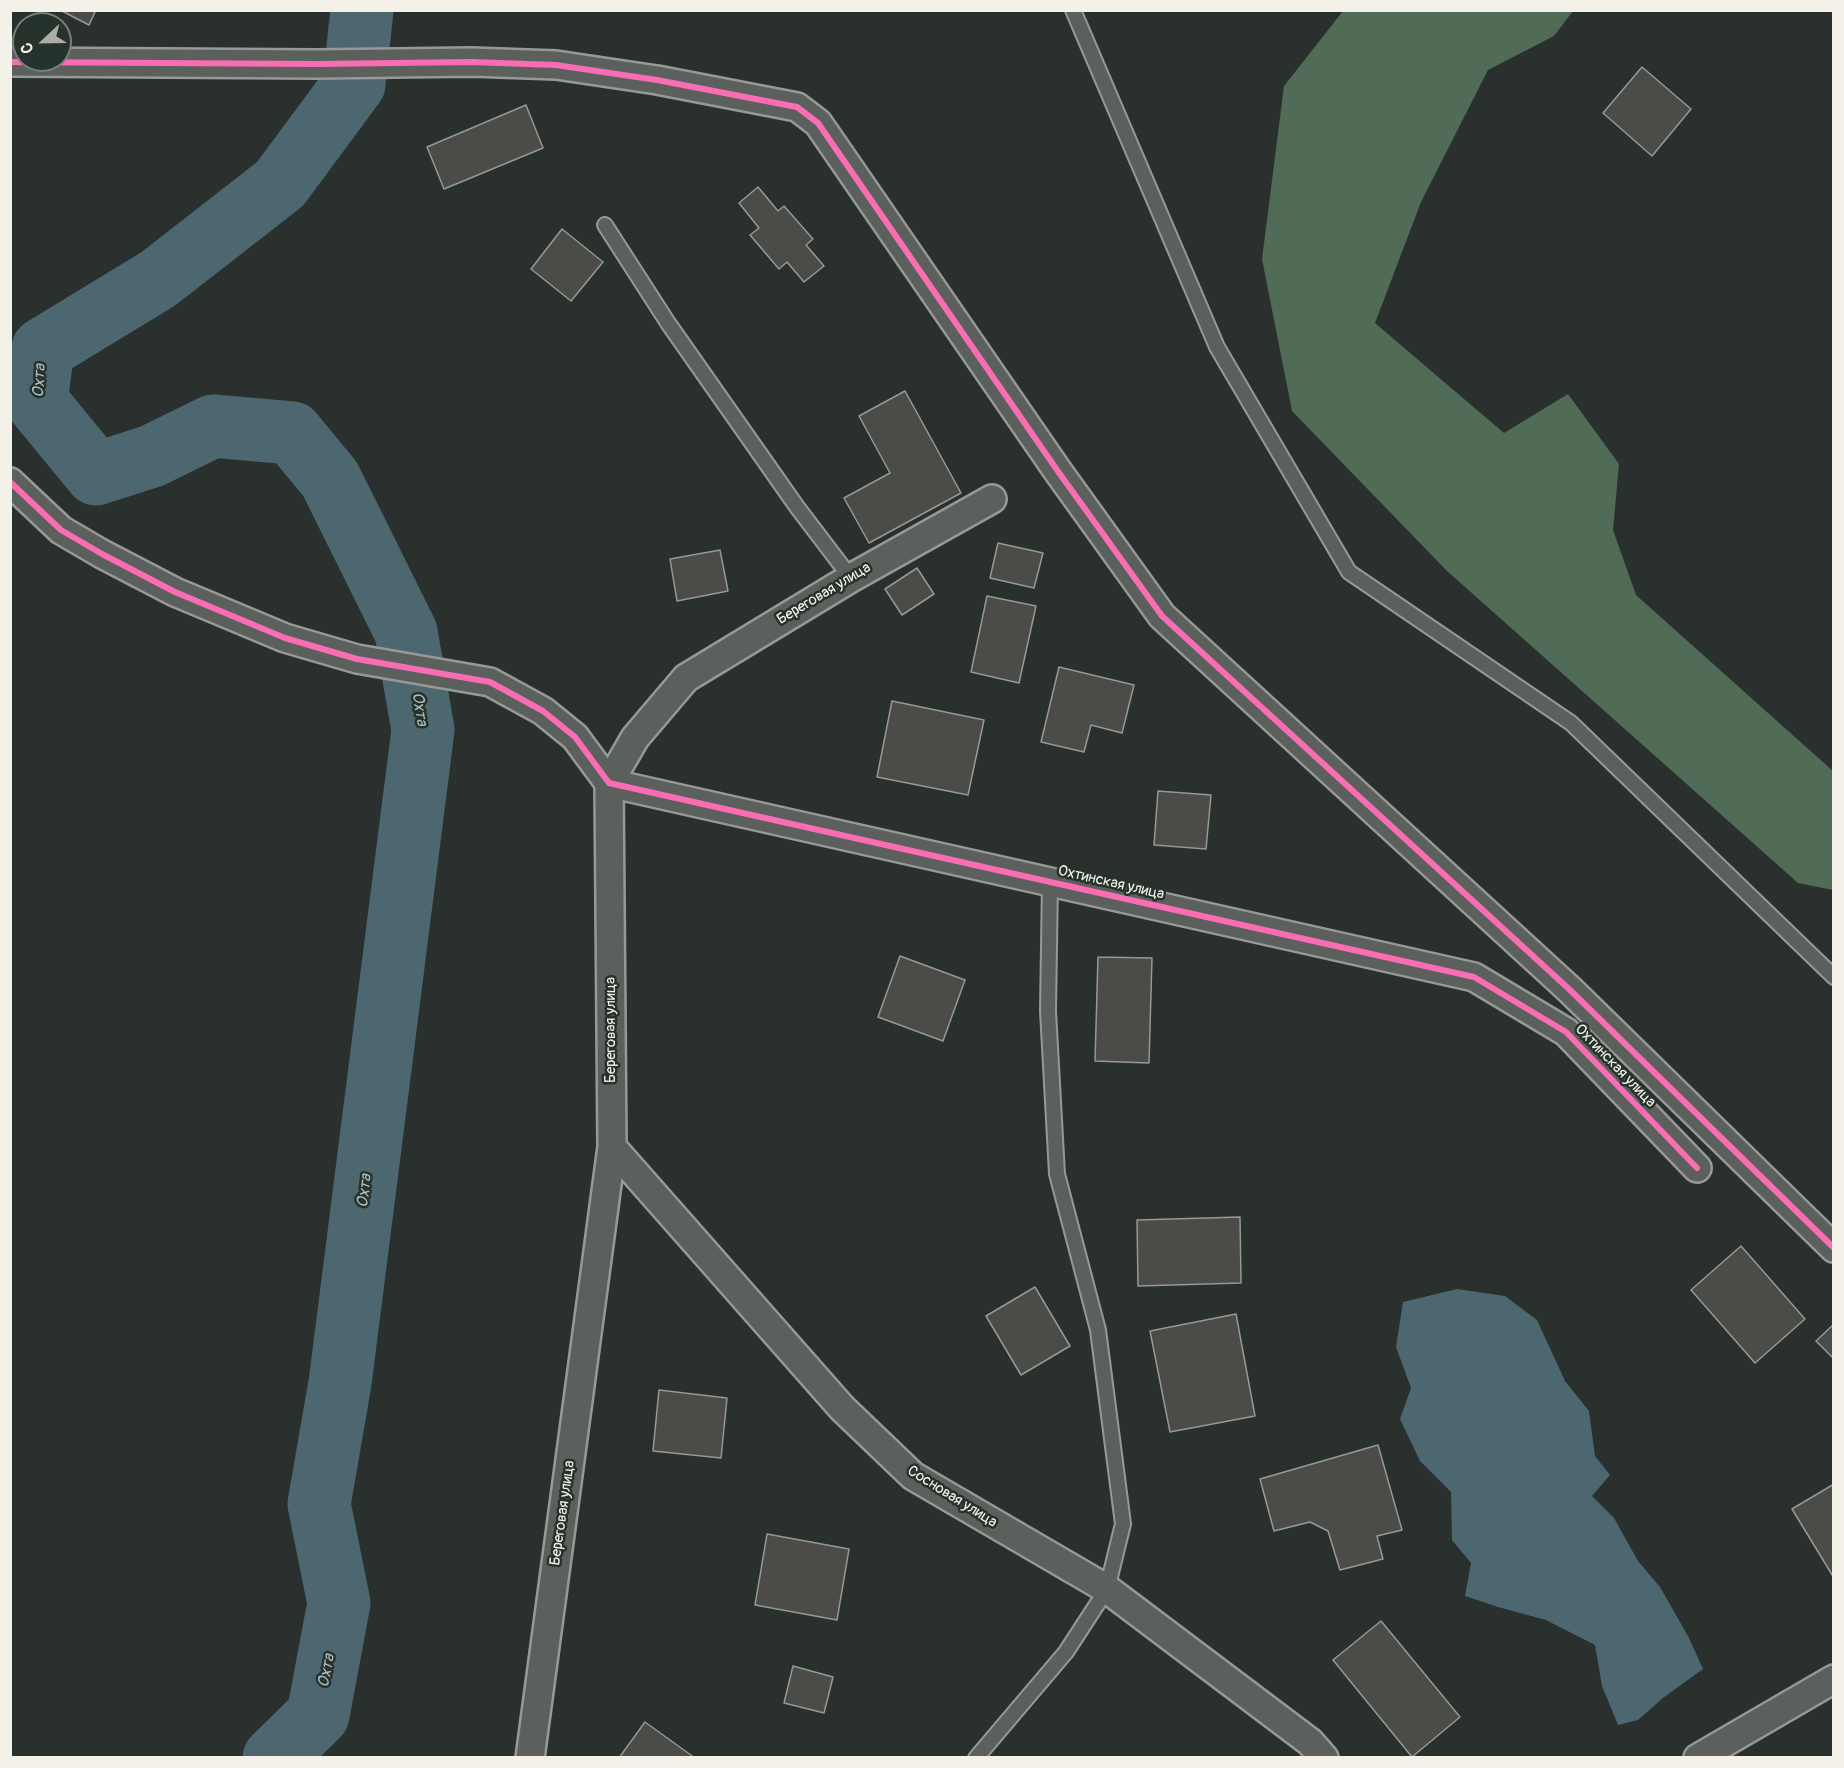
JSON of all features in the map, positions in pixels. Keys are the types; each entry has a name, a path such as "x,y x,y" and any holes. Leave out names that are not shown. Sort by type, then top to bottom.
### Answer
{"street":[{"path":"10,62 317,64 472,62 556,65 657,80 797,106 818,123 1057,470 1162,616 1569,988 1833,1248"},
{"path":"10,482 61,530 102,554 175,592 285,638 357,659 490,682 543,711 575,737 609,783"},
{"name":"Береговая улица","path":"530,1758 612,1147 609,783 635,738 686,678 851,578 992,499"},
{"name":"Охтинская улица","path":"609,783 1474,977 1566,1032 1697,1168"},
{"name":"Сосновая улица","path":"612,1147 842,1408 913,1476 1107,1589 1310,1742 1324,1758"},
{"path":"1698,1758 1833,1679"}],"lane":[{"path":"1073,10 1217,347 1349,572 1571,723 1833,977"},
{"path":"605,225 669,323 777,478 851,578"},
{"path":"976,1758 1066,1652 1107,1589 1123,1524 1098,1330 1057,1174 1048,1011 1050,882"}],"green space":[{"path":"1343,11 1573,11 1554,36 1488,70 1421,202 1375,323 1504,433 1568,394 1619,464 1613,530 1636,595 1833,771 1833,890 1798,883 1447,571 1292,411 1262,259 1284,86"}],"water":[{"path":"1457,1289 1505,1296 1537,1320 1565,1381 1589,1411 1595,1456 1610,1475 1592,1496 1614,1518 1638,1561 1660,1587 1688,1636 1703,1669 1663,1698 1638,1720 1618,1725 1602,1686 1595,1645 1546,1620 1465,1596 1471,1563 1452,1540 1451,1492 1420,1461 1400,1419 1411,1388 1396,1347 1403,1302"}],"building":[{"path":"60,10 96,10 89,25 72,16 72,12"},
{"path":"1642,67 1691,109 1652,156 1603,113"},
{"path":"526,105 543,148 444,189 427,147"},
{"path":"758,187 778,211 784,206 813,239 806,245 824,266 804,282 787,262 779,269 750,235 759,228 739,203"},
{"path":"562,229 603,262 571,301 531,269"},
{"path":"905,391 961,493 869,543 844,498 890,473 859,416"},
{"path":"998,543 1043,553 1034,588 990,578"},
{"path":"720,550 728,591 677,601 670,559"},
{"path":"917,568 934,594 902,615 885,589"},
{"path":"987,596 1036,606 1019,683 971,672"},
{"path":"1059,667 1134,685 1122,733 1091,725 1084,752 1041,742"},
{"path":"892,701 984,720 968,795 877,777"},
{"path":"1158,791 1211,795 1206,849 1154,845"},
{"path":"900,956 965,980 943,1041 878,1017"},
{"path":"1098,957 1152,958 1149,1063 1095,1061"},
{"path":"1240,1217 1241,1283 1138,1286 1137,1220"},
{"path":"1741,1246 1805,1319 1755,1363 1691,1290"},
{"path":"1035,1287 1070,1346 1021,1375 986,1316"},
{"path":"1236,1314 1255,1416 1170,1432 1150,1331"},
{"path":"1834,1324 1834,1359 1816,1341"},
{"path":"659,1390 727,1398 721,1458 653,1451"},
{"path":"1378,1445 1402,1530 1377,1536 1383,1559 1340,1570 1328,1531 1310,1522 1274,1531 1260,1479"},
{"path":"1834,1484 1834,1578 1792,1509"},
{"path":"767,1534 849,1549 837,1620 755,1605"},
{"path":"1381,1621 1460,1717 1412,1757 1333,1660"},
{"path":"793,1666 833,1677 824,1713 784,1703"},
{"path":"645,1722 695,1758 619,1758"}],"waterway":[{"name":"Охта","path":"274,1758 318,1715 339,1603 319,1504 340,1383 423,730 406,632 330,479 292,433 213,426 152,456 96,474 36,401 43,349 158,279 280,184 354,84 362,10"}],"cycle path":[{"path":"10,62 317,64 472,62 556,65 657,80 797,107 818,123 1057,470 1162,616 1569,989 1834,1248"},
{"path":"10,482 61,530 102,554 175,592 285,638 357,659 490,682 543,711 575,737 609,783 1474,977 1566,1032 1697,1168"}]}
